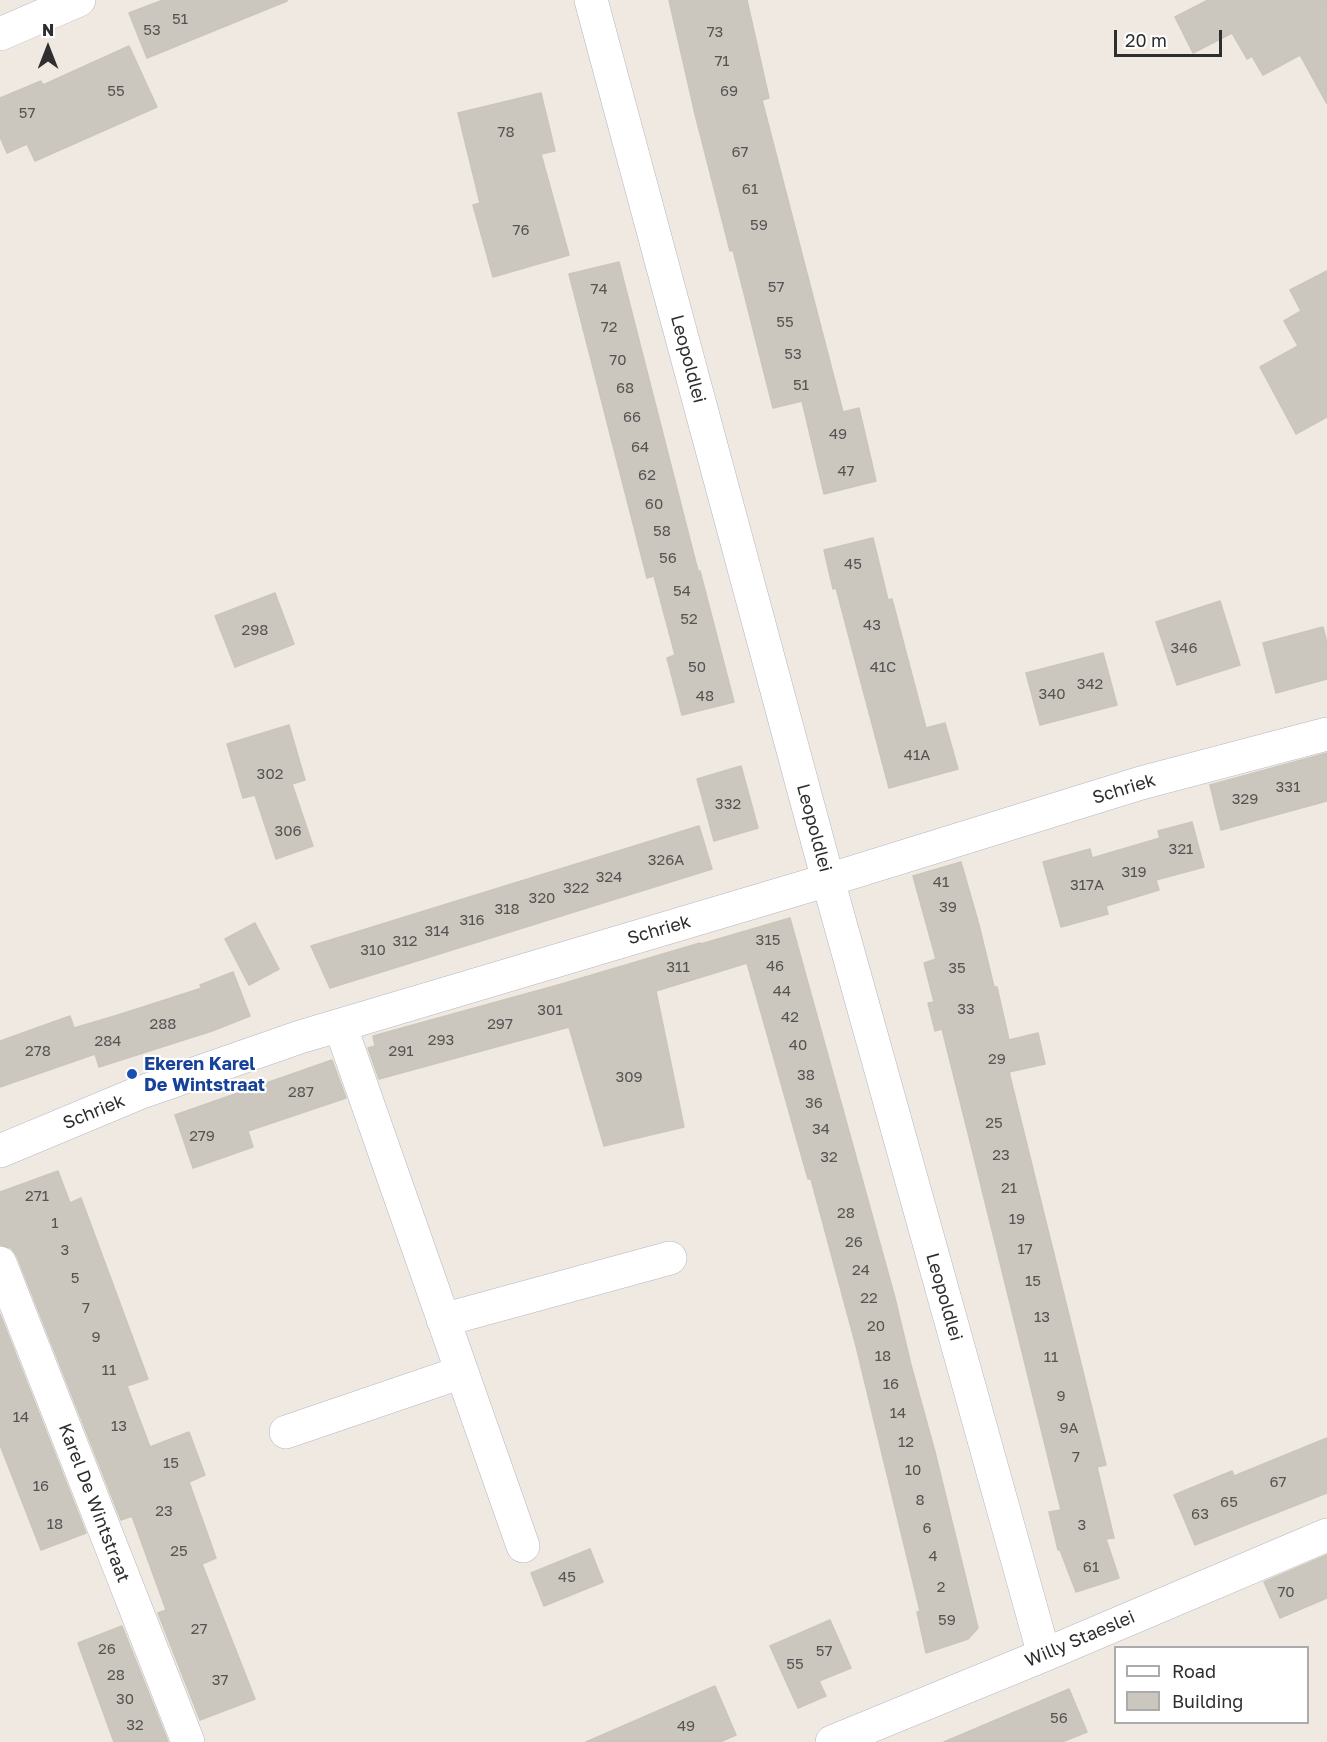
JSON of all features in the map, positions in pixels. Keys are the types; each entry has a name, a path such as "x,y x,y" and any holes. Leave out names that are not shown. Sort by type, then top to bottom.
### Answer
{"street":[{"path":"0,34 79,0"},
{"name":"Leopoldlei","path":"591,0 828,880 1044,1654"},
{"name":"Schriek","path":"0,1150 139,1093 300,1037 828,880 1141,783 1327,734"},
{"path":"340,1025 523,1546"},
{"path":"443,1320 670,1258"},
{"name":"Karel De Wintstraat","path":"0,1263 188,1742"},
{"path":"286,1432 462,1372"},
{"name":"Willy Staeslei","path":"832,1742 1327,1535"}],"building":[{"path":"163,0 287,1 147,58 129,13"},
{"path":"669,0 747,0 769,98 762,100 843,412 859,408 876,481 824,494 802,401 773,408 733,250 730,251 695,114"},
{"path":"1208,0 1327,0 1327,104 1300,55 1263,75 1252,56 1247,59 1232,33 1193,53 1175,17"},
{"path":"129,46 157,107 35,161 27,144 7,153 0,137 0,98 41,81 43,85"},
{"path":"541,93 555,151 541,154 569,255 493,277 473,205 480,203 458,113"},
{"path":"619,262 734,702 682,715 667,658 675,655 654,576 647,578 569,274"},
{"path":"1327,271 1327,417 1296,434 1260,367 1298,346 1284,321 1301,311 1290,290"},
{"path":"873,538 888,600 892,599 926,728 945,723 958,769 889,788 824,550"},
{"path":"275,593 294,644 235,667 215,616"},
{"path":"1220,601 1240,665 1177,685 1156,622"},
{"path":"1323,627 1327,643 1327,679 1276,693 1263,643"},
{"path":"1103,653 1117,705 1040,725 1026,673"},
{"path":"289,725 305,780 292,784 313,846 276,859 255,795 243,798 227,744"},
{"path":"1327,753 1327,801 1221,830 1210,785"},
{"path":"741,766 758,828 714,841 697,779"},
{"path":"1192,822 1204,867 1156,880 1159,890 1106,906 1108,914 1061,927 1043,862 1090,849 1092,858 1160,838 1158,831"},
{"path":"699,826 712,869 330,988 311,946"},
{"path":"961,862 994,987 997,987 1009,1040 1038,1033 1045,1064 1009,1072 1106,1465 1097,1467 1114,1538 1106,1539 1119,1578 1076,1592 1060,1550 1058,1550 1049,1512 1061,1510 942,1029 935,1031 928,1003 934,1002 924,963 936,959 913,876"},
{"path":"790,918 895,1298 978,1628 968,1639 926,1653 917,1612 920,1611 856,1346 811,1179 808,1179 747,963 656,991 684,1127 604,1146 569,1027 379,1079 368,1048 375,1046 373,1036"},
{"path":"255,923 279,969 249,985 225,939"},
{"path":"233,972 250,1016 212,1031 99,1067 95,1054 0,1087 0,1041 70,1016 74,1028 118,1015 202,988 200,985"},
{"path":"332,1060 346,1098 248,1131 253,1147 193,1168 175,1115"},
{"path":"58,1171 70,1203 81,1198 148,1379 127,1386 150,1447 189,1432 205,1475 189,1482 216,1558 202,1564 255,1699 200,1720 158,1613 166,1610 132,1516 121,1520 17,1256 11,1248 0,1245 0,1192"},
{"path":"0,1314 86,1533 41,1550 0,1445"},
{"path":"1327,1438 1327,1493 1195,1545 1174,1495 1232,1471 1234,1476"},
{"path":"590,1549 603,1582 544,1606 531,1573"},
{"path":"1327,1555 1327,1598 1280,1618 1264,1582"},
{"path":"830,1620 851,1668 819,1681 826,1696 798,1708 770,1646"},
{"path":"122,1626 168,1742 114,1742 78,1643"},
{"path":"715,1686 736,1735 720,1742 586,1742"},
{"path":"1069,1689 1087,1732 1062,1742 944,1742"}],"place":[{"name":"Ekeren Karel De Wintstraat","path":"132,1074"}]}
